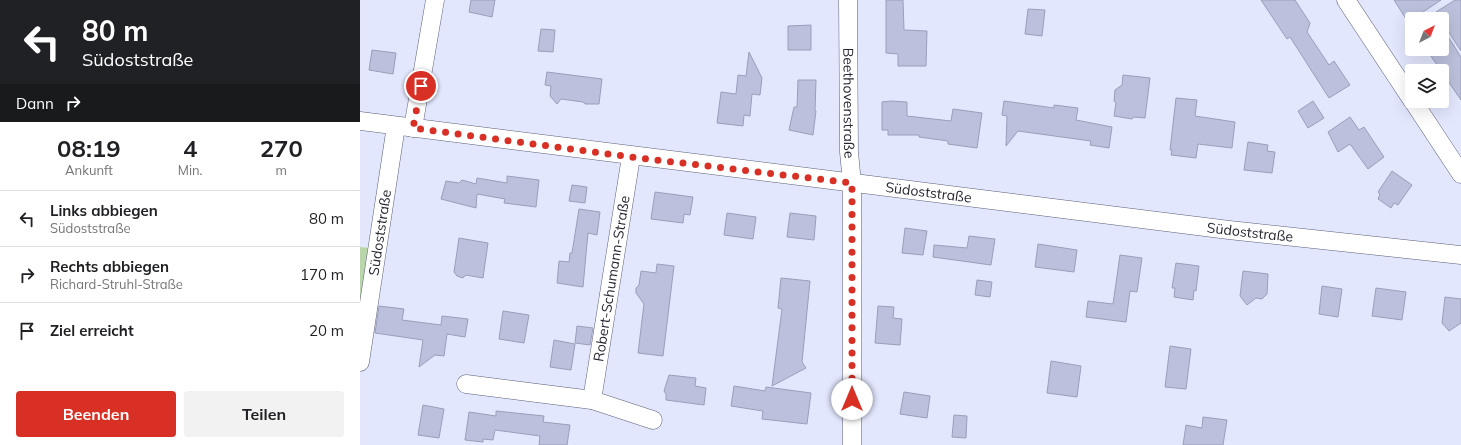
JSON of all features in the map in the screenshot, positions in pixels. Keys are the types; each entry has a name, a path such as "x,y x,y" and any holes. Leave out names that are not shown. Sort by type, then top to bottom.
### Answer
{"street":[{"path":"405,127 435,0"},
{"name":"Beethovenstraße","path":"848,0 849,152 852,183 852,445"},
{"path":"1346,0 1405,89"},
{"path":"1417,108 1461,174"},
{"name":"Südoststraße","path":"360,121 631,157 1229,230 1461,256"},
{"name":"Südoststraße","path":"360,362 405,127"},
{"name":"Robert-Schumann-Straße","path":"592,400 631,157"},
{"path":"466,384 592,400 653,420"}],"green space":[{"path":"360,247 369,248 360,321"}],"building":[{"path":"471,0 495,0 492,17 469,12"},
{"path":"886,0 903,0 904,30 927,31 926,66 898,66 898,54 886,53"},
{"path":"1261,0 1295,0 1310,23 1307,32 1329,65 1334,61 1350,85 1329,98 1290,37 1287,39"},
{"path":"1394,0 1441,0 1423,12 1405,12 1405,17"},
{"path":"1455,0 1461,0 1461,51 1449,33 1449,12 1436,12"},
{"path":"1028,9 1045,10 1042,36 1025,34"},
{"path":"811,25 811,50 788,50 788,26"},
{"path":"541,29 555,30 553,52 538,51"},
{"path":"1449,38 1461,57 1461,100 1449,83 1449,64 1436,64 1431,56 1449,56"},
{"path":"372,50 396,53 393,74 369,70"},
{"path":"749,52 762,78 760,95 752,94 750,116 744,115 743,126 717,123 721,92 736,94 738,75 746,76"},
{"path":"547,72 602,79 599,104 585,104 583,102 561,99 557,104 550,96 551,86 545,85"},
{"path":"1123,75 1150,78 1145,118 1134,117 1132,119 1114,116 1116,103 1114,101 1115,90 1122,85"},
{"path":"798,80 816,80 816,111 813,135 789,130 794,107 797,107"},
{"path":"1176,98 1197,100 1195,116 1235,122 1232,148 1198,144 1196,158 1171,155 1172,150 1170,150"},
{"path":"1004,101 1054,108 1054,105 1078,108 1076,120 1112,127 1109,148 1090,145 1091,141 1018,131 1006,146 1007,116 1002,115"},
{"path":"1313,101 1324,118 1308,128 1298,111"},
{"path":"882,102 907,102 907,116 951,121 953,109 982,113 977,148 948,144 948,141 919,137 919,135 888,135 888,130 882,130"},
{"path":"1350,117 1359,130 1364,127 1384,157 1368,169 1350,144 1338,152 1328,132"},
{"path":"1248,142 1268,145 1267,151 1275,152 1272,173 1244,170"},
{"path":"1392,171 1412,185 1398,205 1394,203 1391,208 1378,199 1380,194 1378,192"},
{"path":"507,176 539,180 536,207 504,203 505,199 477,194 476,208 441,199 446,181 459,183 462,180 476,184 477,178 507,183"},
{"path":"572,185 587,187 585,203 569,201"},
{"path":"655,192 693,197 690,215 684,214 683,223 651,219"},
{"path":"579,209 600,212 597,235 588,233 583,287 557,283 559,261 569,262 570,253 572,253"},
{"path":"727,213 756,217 753,239 724,235"},
{"path":"790,213 816,216 814,240 787,237"},
{"path":"905,228 927,231 923,255 902,253"},
{"path":"969,236 995,239 991,265 933,257 934,245 967,248"},
{"path":"459,238 488,243 483,278 466,275 463,278 457,276 454,272"},
{"path":"1038,244 1077,250 1074,272 1035,267"},
{"path":"1120,255 1142,258 1137,292 1130,291 1126,322 1086,317 1088,301 1113,304"},
{"path":"1176,263 1199,266 1196,291 1194,290 1193,300 1174,297 1175,288 1172,288"},
{"path":"657,264 674,266 663,356 638,353 644,304 636,293 636,288 639,285 641,271 656,273"},
{"path":"1243,271 1268,274 1267,294 1262,299 1256,298 1247,305 1240,296"},
{"path":"781,278 810,281 802,362 806,368 772,386 782,309 778,308"},
{"path":"977,280 992,282 990,297 975,295"},
{"path":"1322,286 1342,289 1338,317 1319,314"},
{"path":"1376,288 1406,292 1402,320 1372,316"},
{"path":"1445,297 1461,299 1461,323 1449,331 1442,323"},
{"path":"379,306 404,309 402,320 441,325 442,316 468,319 465,337 447,334 444,356 435,355 419,367 423,340 375,333"},
{"path":"878,306 894,307 893,318 902,319 900,345 875,343"},
{"path":"503,311 529,315 524,343 499,339"},
{"path":"577,326 593,328 590,345 575,343"},
{"path":"554,340 575,344 571,370 550,367"},
{"path":"1170,346 1191,349 1186,389 1165,387"},
{"path":"1051,361 1081,366 1077,397 1047,393"},
{"path":"669,375 696,378 695,386 706,388 704,405 666,400 666,394 664,391"},
{"path":"734,386 765,391 766,387 811,393 807,424 762,419 763,411 731,406"},
{"path":"904,392 930,396 927,418 900,414"},
{"path":"423,405 444,409 439,438 418,435"},
{"path":"496,411 544,416 543,422 570,425 567,445 539,445 540,436 495,430 493,440 483,439 483,442 465,440 469,412 496,416"},
{"path":"954,415 967,416 966,438 952,437"},
{"path":"1203,417 1227,420 1223,445 1183,445 1186,425 1202,428"}],"route":[{"path":"421,86 413,128 631,157 852,183 852,399"}]}
